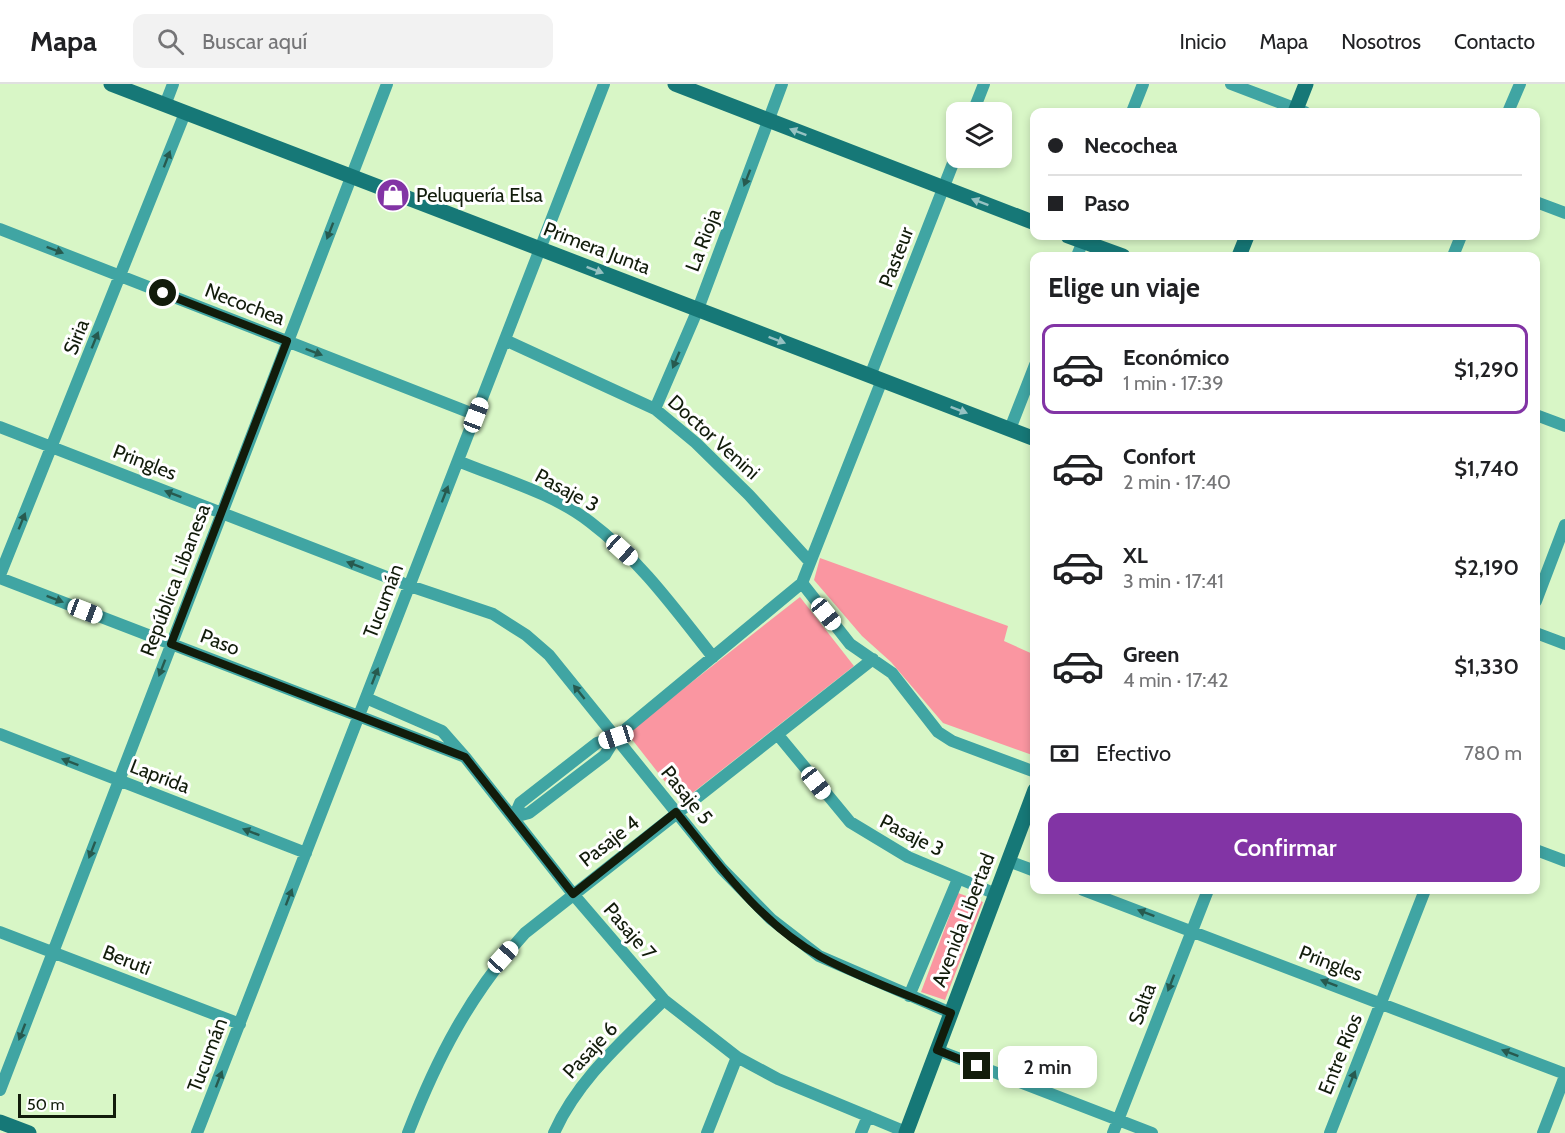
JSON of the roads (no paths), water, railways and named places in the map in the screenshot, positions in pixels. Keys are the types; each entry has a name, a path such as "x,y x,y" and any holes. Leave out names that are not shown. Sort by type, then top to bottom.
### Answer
{"main road":[{"name":"Primera Junta","path":"111,84 1030,437"},
{"path":"675,84 1030,221"},
{"path":"1300,108 1306,84"},
{"path":"1088,240 1114,252"},
{"name":"Avenida Libertad","path":"906,1132 1030,803"},
{"path":"0,1122 29,1133"}],"street":[{"path":"165,105 173,84"},
{"name":"República Libanesa","path":"0,1090 387,84"},
{"name":"Tucumán","path":"197,1133 604,84"},
{"name":"La Rioja","path":"655,409 698,309 782,84"},
{"path":"977,102 984,84"},
{"path":"1134,108 1143,84"},
{"path":"1231,84 1291,108"},
{"path":"1510,108 1520,84"},
{"name":"Siria","path":"0,577 185,113"},
{"name":"Pasteur","path":"802,584 951,168"},
{"path":"1540,204 1565,213"},
{"name":"Necochea","path":"0,229 476,415"},
{"name":"Doctor Venini","path":"505,340 655,409 696,443 749,495 810,562"},
{"path":"1010,429 1030,378"},
{"path":"1540,417 1565,426"},
{"name":"Pringles","path":"0,427 410,586"},
{"name":"Pasaje 3","path":"458,461 565,506 590,522 638,564 713,657"},
{"path":"1540,591 1565,525"},
{"name":"Paso","path":"0,577 359,716"},
{"path":"514,817 529,813 605,755 616,737 802,584 850,644 892,673 938,732 952,741 1030,770"},
{"name":"Pasaje 5","path":"410,586 494,614 526,635 549,655 747,897 795,939 819,956 846,969 951,1013"},
{"path":"1540,635 1565,644"},
{"name":"Pasaje 4","path":"408,1133 442,1050 503,957 525,933 873,659"},
{"path":"366,698 442,731 465,757"},
{"name":"Pasaje 7","path":"359,716 465,757 573,894 664,1000 737,1057 778,1079 906,1132"},
{"name":"Laprida","path":"0,734 306,853"},
{"name":"Pasaje 3","path":"778,735 850,822 908,857 996,894"},
{"path":"1540,852 1565,861"},
{"path":"1008,861 1030,869"},
{"path":"909,996 958,879"},
{"name":"Pringles","path":"1094,894 1565,1075"},
{"name":"Salta","path":"1113,1133 1206,894"},
{"name":"Entre Ríos","path":"1330,1133 1423,894"},
{"name":"Beruti","path":"0,932 240,1024"},
{"name":"Pasaje 6","path":"554,1133 570,1101 594,1071 664,1000"},
{"path":"937,1050 1152,1133"},
{"path":"707,1133 737,1057"},
{"path":"1543,1133 1565,1075"},
{"path":"861,1133 868,1116"}],"place":[{"name":"Peluquería Elsa","path":"393,195"}]}
